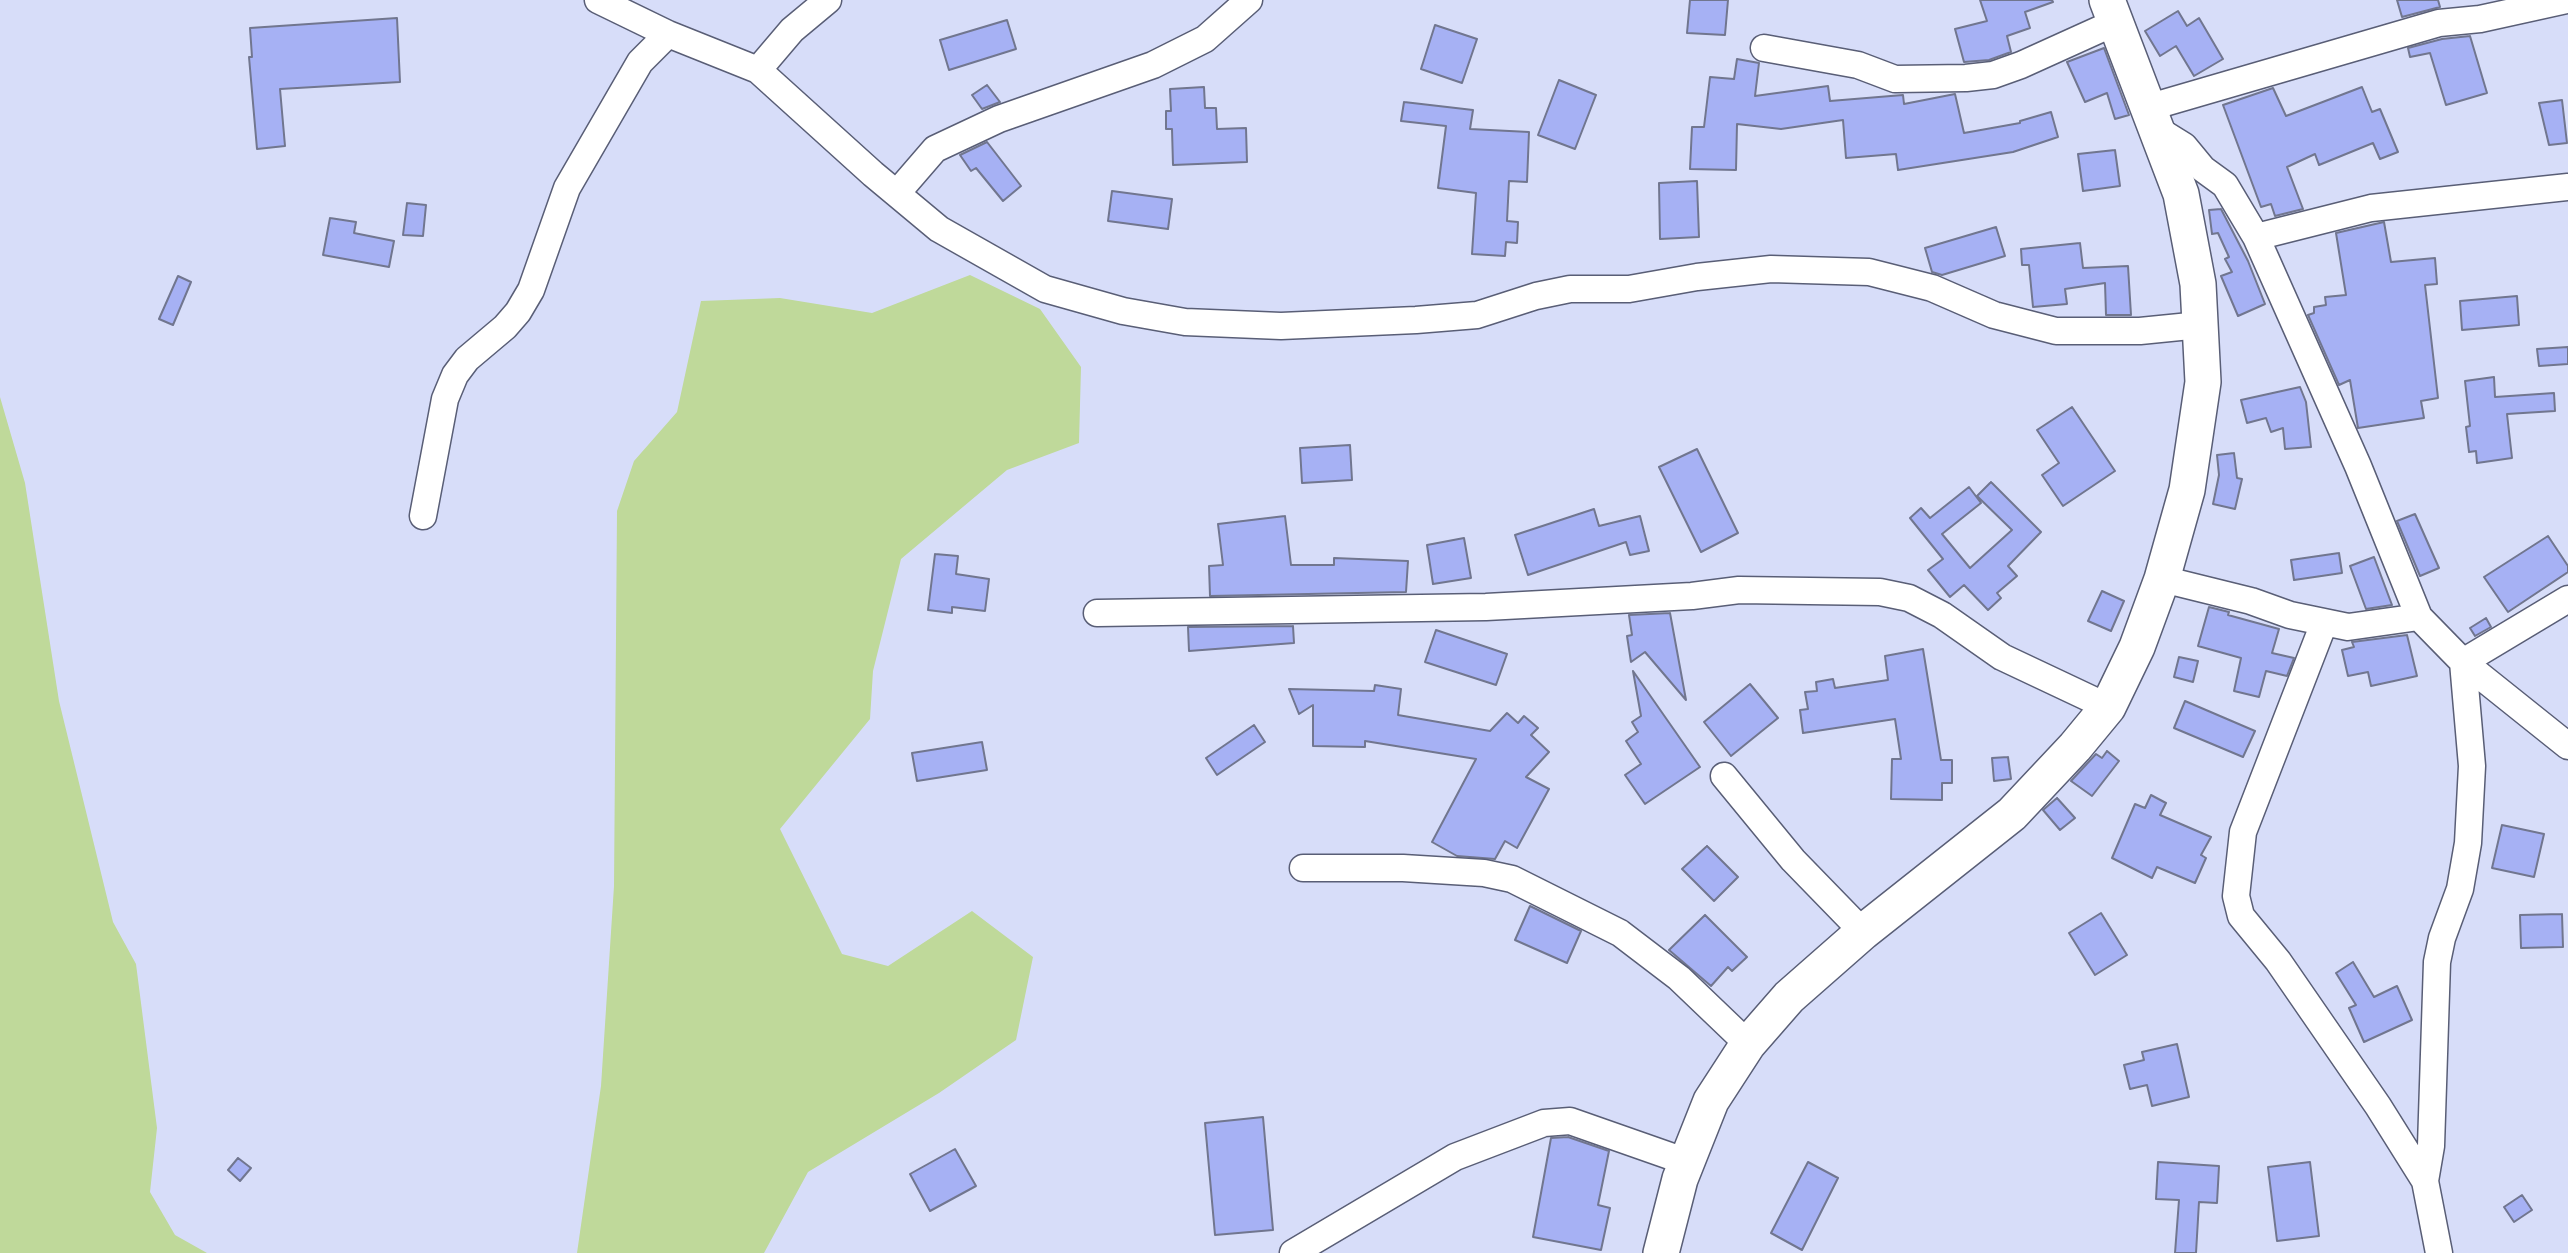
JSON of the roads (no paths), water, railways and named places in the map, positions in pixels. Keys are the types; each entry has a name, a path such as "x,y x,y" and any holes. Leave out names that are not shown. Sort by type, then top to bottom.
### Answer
{"main road":[{"path":"1661,1253 1686,1163 1711,1101 1748,1044 1789,997 1863,932 2012,814 2108,706 2137,647 2162,579 2187,490 2203,382 2198,284 2181,194 2111,11"}],"street":[{"path":"598,0 668,34 758,70 939,229 1045,289 1123,311 1185,322 1281,326 1477,315 1536,296 1570,289 1629,289 1698,276 1771,269 1868,272 1932,288 1994,315 2056,331 2140,331 2200,325"},
{"path":"758,70 792,30 828,0"},
{"path":"897,193 935,149 999,119 1153,65 1205,39 1249,0"},
{"path":"2151,118 2439,23 2480,19 2567,0"},
{"path":"1764,48 1857,65 1895,79 1966,78 1993,75 2021,65 2111,11"},
{"path":"423,516 445,399 455,375 467,359 505,327 518,312 531,290 567,188 640,62 668,34"},
{"path":"2151,118 2184,146 2203,169 2225,186 2256,237 2358,466 2419,617 2463,662 2568,746"},
{"path":"2256,237 2371,208 2568,187"},
{"path":"2162,579 2324,623 2348,627 2419,617"},
{"path":"1097,613 1486,607 1692,596 1739,590 1880,593 1909,598 1942,615 2002,657 2108,706"},
{"path":"2463,662 2568,599"},
{"path":"2324,623 2243,832 2236,896 2241,916 2286,972 2378,1106 2425,1181"},
{"path":"2439,1253 2425,1181 2431,1146 2437,962 2442,938 2460,889 2468,843 2472,766 2463,662"},
{"path":"1724,776 1793,860 1863,932"},
{"path":"1303,868 1403,868 1483,873 1512,879 1620,933 1679,978 1748,1044"},
{"path":"1293,1253 1455,1157 1544,1123 1570,1121 1686,1163"}]}
